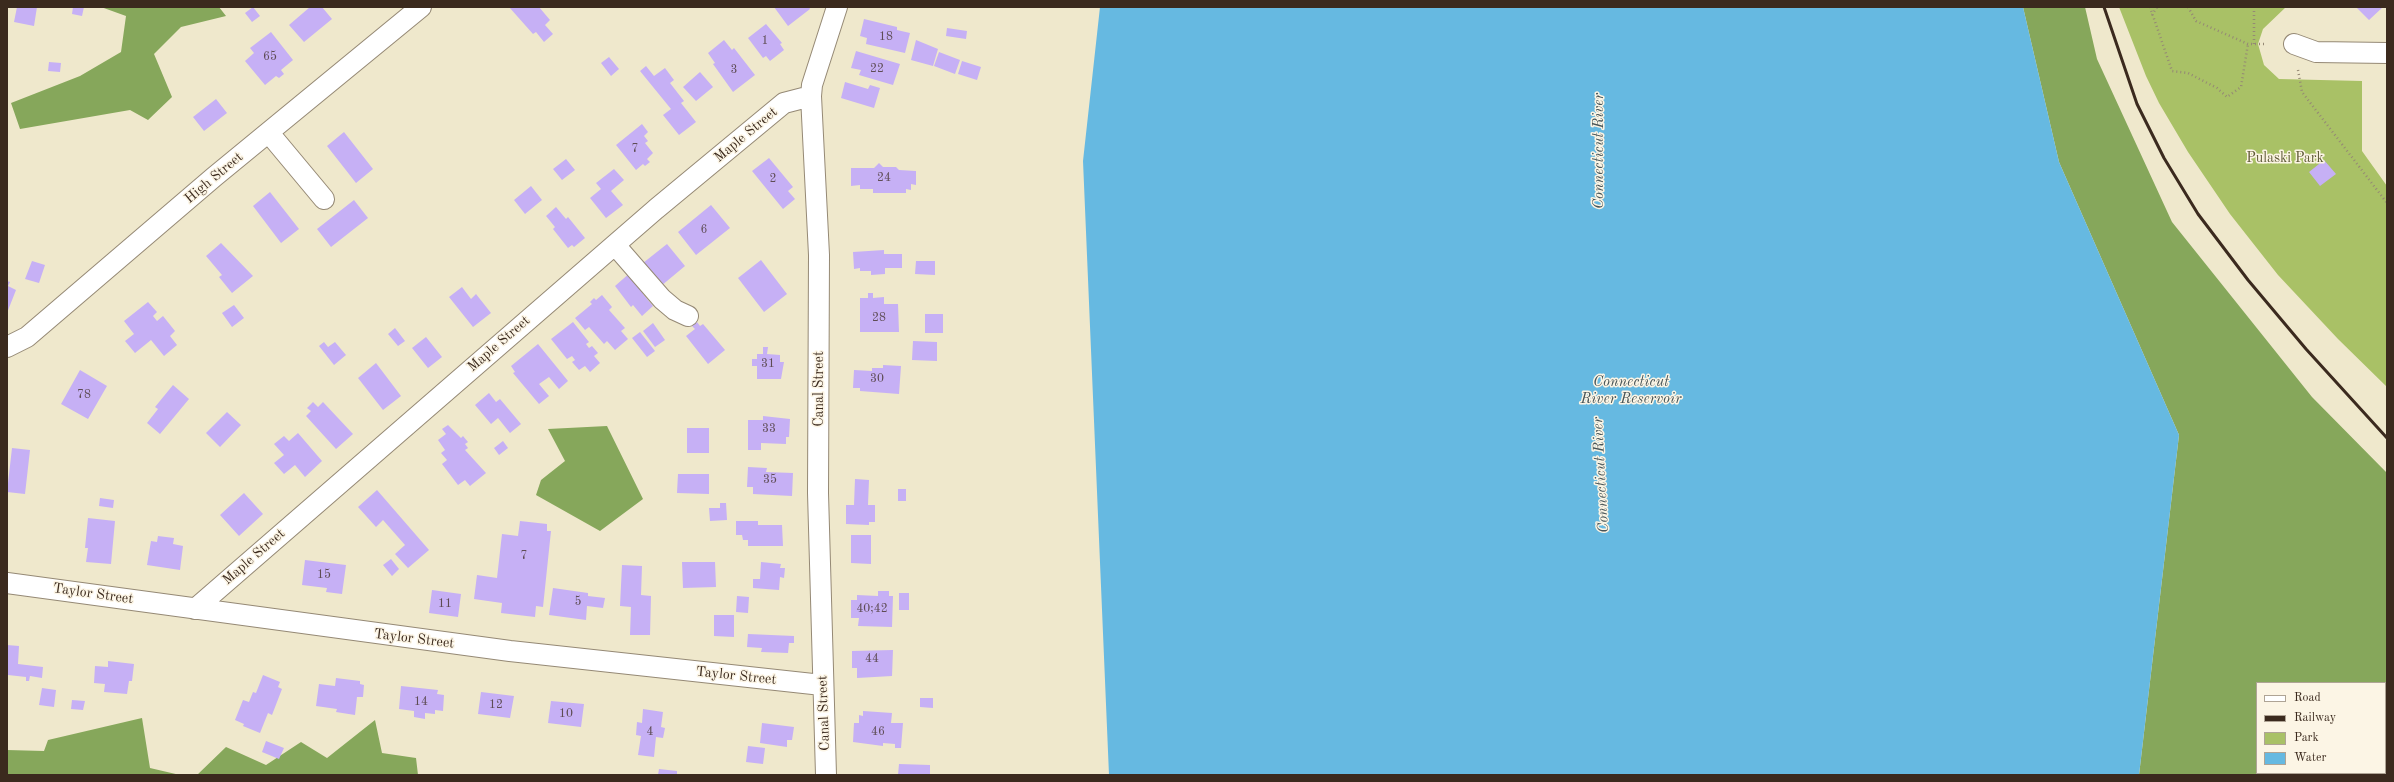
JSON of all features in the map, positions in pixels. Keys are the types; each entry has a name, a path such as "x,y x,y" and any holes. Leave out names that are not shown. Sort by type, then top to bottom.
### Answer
{"street":[{"name":"High Street","path":"7,347 27,337 214,177 421,7"},
{"name":"Canal Street","path":"826,775 822,685 818,493 819,255 812,85 837,7"},
{"path":"2294,44 2316,52 2387,53"},
{"name":"Maple Street","path":"195,609 615,245 784,103 812,96"},
{"path":"269,133 324,199"},
{"path":"615,245 662,299 675,310 688,316"},
{"name":"Taylor Street","path":"7,583 510,651 822,685"}],"path":[{"path":"2150,7 2172,71 2188,73 2218,88 2227,97 2241,87 2248,44"},
{"path":"2152,15 2157,7"},
{"path":"2188,7 2196,21 2248,44 2266,44"},
{"path":"2250,7 2254,9 2254,44"},
{"path":"2298,70 2302,92 2387,203"}],"green space":[{"path":"101,7 219,7 226,16 181,27 154,54 172,97 148,120 130,110 20,129 11,103 80,76 121,52 126,16"},
{"path":"2023,7 2085,7 2097,59 2172,222 2312,397 2387,473 2387,775 2139,775 2179,435 2059,162"},
{"name":"Pulaski Park","path":"2119,7 2286,7 2263,29 2258,44 2264,65 2279,79 2362,81 2362,151 2387,186 2387,387 2338,339 2278,275 2230,214 2188,152 2159,103 2146,76"},
{"path":"607,426 643,499 600,531 536,495 541,480 565,461 548,429"},
{"path":"142,718 150,768 180,775 7,775 7,750 44,751 48,740"},
{"path":"375,720 382,753 416,758 418,775 197,775 226,747 266,765 301,742 327,758"}],"water":[{"name":"Connecticut River Reservoir","path":"1100,7 2023,7 2059,162 2179,435 2139,775 1109,775 1083,161"}],"building":[{"path":"17,7 37,7 34,26 14,22"},
{"path":"73,7 84,7 82,16 72,14"},
{"path":"253,7 260,16 252,22 245,13"},
{"path":"310,7 322,7 332,19 304,42 289,25"},
{"path":"509,7 539,7 550,20 545,25 553,34 544,42 536,32 533,34"},
{"path":"774,7 809,7 810,9 788,26"},
{"path":"2356,7 2383,7 2369,20"},
{"path":"864,19 897,27 897,30 910,33 905,53 866,44 867,38 860,36"},
{"path":"766,24 782,43 780,44 784,50 770,61 766,56 763,58 748,38"},
{"path":"947,28 967,31 966,39 946,36"},
{"path":"271,32 293,60 281,70 284,74 279,78 276,76 265,85 245,61 254,53 250,48"},
{"path":"724,40 732,50 734,48 755,75 733,92 713,64 715,63 708,53"},
{"path":"916,40 938,49 933,66 911,60"},
{"path":"856,51 900,64 893,85 859,75 861,70 851,68"},
{"path":"939,52 960,60 955,74 934,66"},
{"path":"609,57 619,69 611,76 601,63"},
{"path":"962,61 981,67 977,80 958,74"},
{"path":"49,62 61,63 60,72 48,71"},
{"path":"646,66 654,76 665,68 674,80 670,83 684,101 681,103 696,122 679,135 663,115 671,109 640,71"},
{"path":"700,72 713,87 696,101 683,87"},
{"path":"845,82 868,89 870,85 880,88 874,108 841,98"},
{"path":"216,99 227,113 204,131 193,117"},
{"path":"642,124 648,132 644,136 648,141 645,143 653,153 647,159 650,162 645,166 643,164 636,170 616,145"},
{"path":"344,132 373,169 356,183 327,146"},
{"path":"769,158 793,187 788,191 795,199 783,209 752,171"},
{"path":"566,159 575,170 562,180 553,169"},
{"path":"2324,160 2336,174 2320,186 2309,172"},
{"path":"879,163 883,167 896,167 899,170 916,171 916,185 911,184 911,190 906,189 906,193 873,193 873,189 860,189 860,185 851,186 851,168 874,168"},
{"path":"614,169 624,180 611,191 623,205 606,218 590,198 601,189 596,183"},
{"path":"531,186 542,200 525,214 514,200"},
{"path":"270,192 299,229 281,243 253,206"},
{"path":"354,200 368,218 331,247 317,229"},
{"path":"711,205 730,228 696,255 678,232"},
{"path":"556,207 566,219 568,217 585,238 574,247 572,245 568,248 553,229 555,227 546,216"},
{"path":"221,243 253,276 232,293 219,277 222,275 206,256"},
{"path":"667,244 685,266 661,286 643,263"},
{"path":"884,250 884,254 902,254 902,268 885,268 885,274 871,275 871,271 860,271 860,268 854,269 853,252"},
{"path":"761,260 787,294 764,312 738,278"},
{"path":"32,261 45,265 39,283 25,279"},
{"path":"916,261 935,261 935,275 915,274"},
{"path":"631,272 647,291 643,294 653,306 642,316 633,305 631,307 615,286"},
{"path":"7,281 10,282 8,286 16,290 7,313"},
{"path":"462,287 471,299 476,294 491,313 473,327 449,297"},
{"path":"868,293 873,293 873,298 884,297 884,304 898,304 899,332 860,332 860,298 868,298"},
{"path":"602,295 612,307 609,310 625,328 621,331 628,339 615,350 607,341 604,344 589,327 585,330 575,318 592,304 590,302 594,298 596,300"},
{"path":"148,302 157,312 153,316 157,321 163,316 175,331 170,336 177,345 164,356 151,340 135,353 125,341 134,334 124,321"},
{"path":"234,305 244,318 232,327 222,313"},
{"path":"925,314 943,314 943,333 925,333"},
{"path":"573,322 589,342 586,344 589,348 592,346 598,353 594,356 600,363 590,372 585,366 579,370 572,362 575,360 572,356 567,359 551,339"},
{"path":"697,322 700,326 703,324 725,350 708,364 686,336 695,329 692,326"},
{"path":"653,323 665,340 655,347 643,331"},
{"path":"395,328 405,341 398,346 388,334"},
{"path":"640,332 655,351 647,357 632,338"},
{"path":"426,337 442,357 428,368 412,348"},
{"path":"913,341 937,342 937,361 912,360"},
{"path":"324,342 328,347 335,342 346,355 334,365 319,346"},
{"path":"538,344 568,381 559,389 549,377 539,384 549,396 539,404 513,373 515,372 511,366"},
{"path":"763,347 768,347 767,354 780,355 780,362 784,362 781,379 757,379 757,366 752,366 752,359 757,359 757,354 763,354"},
{"path":"376,363 401,396 383,410 358,378"},
{"path":"883,365 901,366 899,394 860,391 860,388 853,388 854,370 872,371 872,368 883,368"},
{"path":"80,370 107,386 88,419 61,404"},
{"path":"173,385 189,399 160,434 147,423 158,409 155,407"},
{"path":"489,393 496,402 500,399 521,424 510,433 498,418 491,424 475,405"},
{"path":"313,402 318,407 323,402 353,434 336,449 306,416 311,411 307,408"},
{"path":"227,412 241,425 220,447 206,433"},
{"path":"763,416 790,419 789,437 786,437 786,444 761,443 761,450 748,450 748,420 763,420"},
{"path":"448,425 461,438 463,436 468,442 465,444 468,448 465,450 486,473 470,486 465,480 458,485 442,464 447,460 441,453 445,450 438,440 446,434 442,429"},
{"path":"687,428 709,428 709,453 687,453"},
{"path":"298,433 322,461 305,477 295,465 284,474 274,463 284,455 274,444 284,436 289,441"},
{"path":"503,441 508,448 499,455 494,448"},
{"path":"12,448 30,450 25,494 7,492"},
{"path":"748,467 767,468 766,472 793,473 792,496 753,494 753,487 747,487"},
{"path":"678,474 709,474 709,494 677,493"},
{"path":"855,479 869,480 868,505 875,505 875,522 869,522 869,525 846,524 846,505 854,505"},
{"path":"898,489 906,489 906,501 898,501"},
{"path":"377,490 429,550 408,568 395,554 405,545 383,520 376,527 358,507"},
{"path":"244,493 263,514 239,536 220,515"},
{"path":"100,498 114,500 113,508 99,506"},
{"path":"720,503 726,503 727,520 710,521 709,508 720,508"},
{"path":"88,518 115,521 111,564 86,562 88,548 85,548"},
{"path":"520,521 547,524 547,531 551,531 543,607 536,606 535,617 501,613 502,603 474,599 477,575 497,578 502,534 518,536"},
{"path":"736,521 758,521 758,525 782,525 783,546 748,546 748,540 743,540 742,535 736,535"},
{"path":"851,535 871,535 871,564 851,563"},
{"path":"158,536 174,538 173,544 183,546 180,570 147,565 151,541 157,542"},
{"path":"391,559 399,569 392,576 383,565"},
{"path":"305,560 346,565 342,594 326,592 327,588 302,585"},
{"path":"682,562 715,562 716,587 683,588"},
{"path":"761,562 781,564 780,568 785,568 784,578 780,577 779,590 753,588 753,579 760,579"},
{"path":"622,565 642,566 641,595 651,596 650,635 630,635 631,607 620,606"},
{"path":"553,588 588,593 588,596 605,598 603,608 587,606 586,620 549,615"},
{"path":"432,590 461,594 458,617 429,613"},
{"path":"878,591 889,591 889,596 893,596 892,627 858,626 859,618 851,618 851,600 857,600 857,595 878,596"},
{"path":"899,593 909,593 909,610 899,610"},
{"path":"737,596 749,597 748,613 736,612"},
{"path":"714,615 734,615 734,637 714,636"},
{"path":"748,634 794,636 794,643 789,643 788,653 761,652 762,648 747,647"},
{"path":"7,645 19,646 18,664 43,667 42,678 30,676 29,681 26,681 26,677 8,675"},
{"path":"893,650 892,676 857,678 857,668 852,668 852,651"},
{"path":"108,661 134,664 132,681 129,681 127,694 104,692 105,684 94,683 95,666 108,667"},
{"path":"263,675 280,682 278,687 282,689 272,715 268,713 260,733 243,726 244,724 235,720 243,700 249,702 253,692 256,693"},
{"path":"336,678 360,681 360,684 364,685 363,697 357,697 355,715 336,712 337,709 316,706 319,684 335,686"},
{"path":"401,686 438,690 437,694 444,695 443,711 435,710 435,714 425,713 425,719 414,717 414,711 399,709"},
{"path":"42,688 56,690 54,707 39,705"},
{"path":"481,692 514,696 510,718 478,714"},
{"path":"920,698 933,698 933,708 920,707"},
{"path":"72,700 85,701 83,710 71,709"},
{"path":"551,701 584,704 581,727 548,723"},
{"path":"643,709 663,712 661,727 665,728 663,738 656,737 654,757 638,755 641,736 636,735 637,722 642,723"},
{"path":"863,711 892,713 891,723 903,723 901,748 895,748 895,744 883,743 883,746 853,742 854,723 859,723 859,715 863,716"},
{"path":"762,723 794,727 792,740 787,740 787,747 760,743"},
{"path":"266,741 284,748 279,759 262,752"},
{"path":"748,746 765,748 763,764 746,762"},
{"path":"899,764 930,765 930,775 898,775"},
{"path":"659,769 677,771 677,775 658,775"}],"railway":[{"path":"2104,7 2137,104 2164,158 2198,214 2248,280 2306,349 2387,438"}],"water label":[{"name":"Connecticut River","path":"1599,151"},
{"name":"Connecticut River","path":"1601,475"}]}
